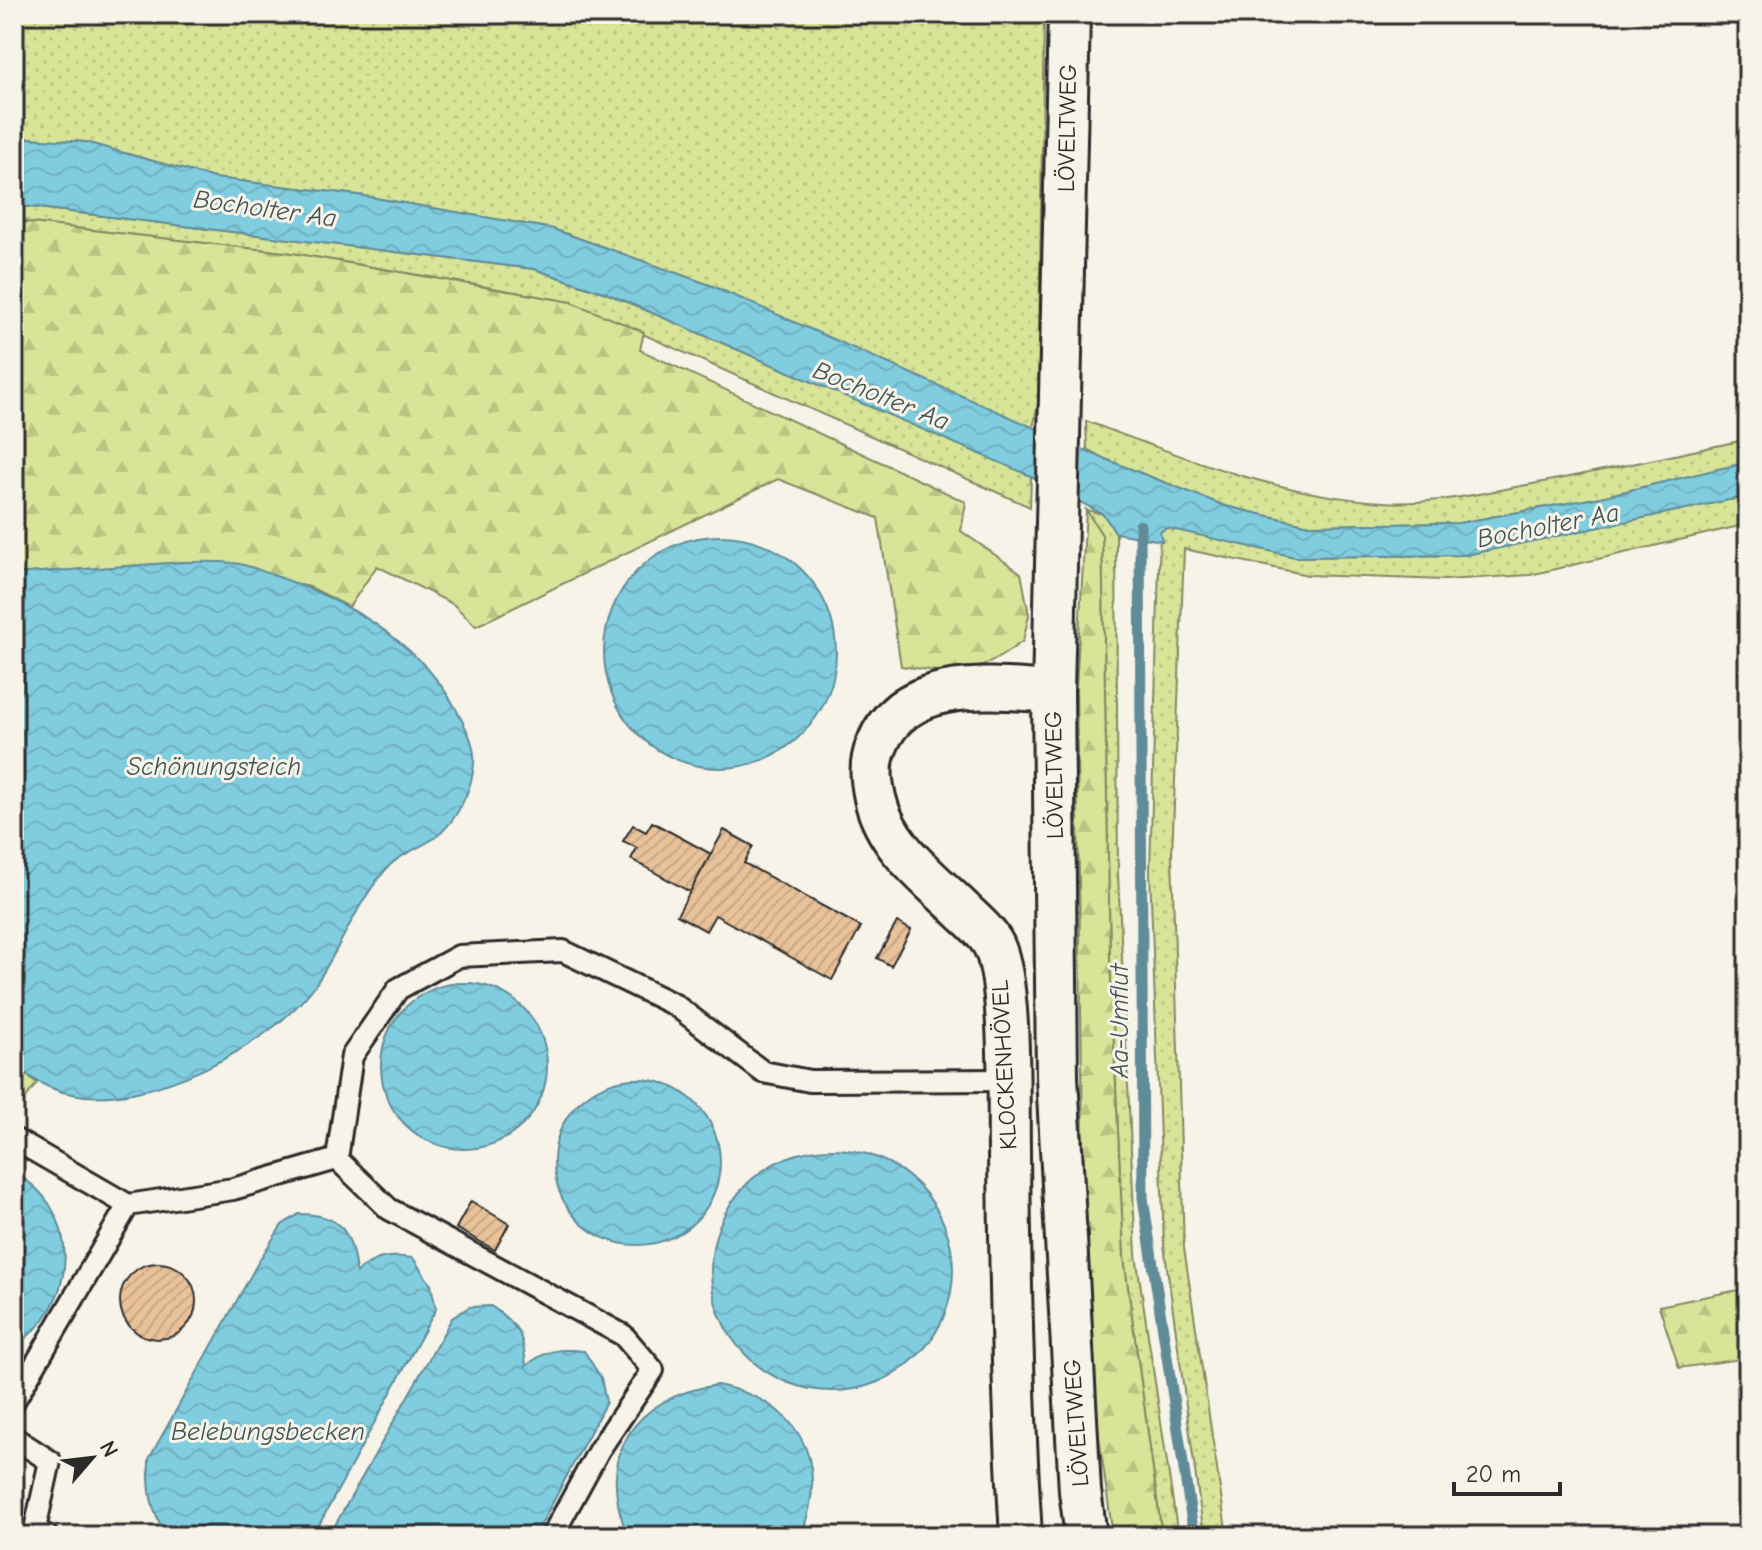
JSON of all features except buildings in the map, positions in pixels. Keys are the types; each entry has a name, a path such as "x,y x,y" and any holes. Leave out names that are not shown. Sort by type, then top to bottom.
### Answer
{"street":[{"name":"LÖVELTWEG","path":"1069,14 1053,692 1057,1077 1078,1461 1086,1536"},
{"name":"KLOCKENHÖVEL","path":"1021,1536 1012,1390 1004,995 994,946 980,927 907,857 880,821 869,773 876,745 886,726 926,697 978,687 1053,692"}],"lane":[{"path":"337,1159 352,1056 398,989 459,956 563,951 675,1005 763,1072 810,1081 1008,1080"},
{"path":"14,1139 128,1205 233,1189 337,1159"},
{"path":"337,1159 389,1209 623,1335 653,1370 599,1450 552,1536"},
{"path":"14,1401 128,1205"},
{"path":"14,1438 50,1461 35,1529 47,1536"}],"green space":[{"path":"14,14 1044,14 1038,404 1033,428 710,285 553,229 358,195 214,178 85,142 14,137"},
{"path":"14,205 534,269 606,293 1031,476 1030,507 571,302 292,253 14,221"},
{"path":"14,221 292,253 571,302 644,332 640,350 966,502 961,531 1021,573 1029,615 1023,641 992,661 966,670 953,672 901,666 878,518 778,479 476,626 453,604 377,566 349,607 310,587 185,562 14,574"},
{"path":"1086,421 1232,473 1307,492 1383,502 1433,501 1467,496 1748,439 1748,462 1601,497 1459,523 1309,525 1225,506 1105,459 1087,449"},
{"path":"1748,496 1748,524 1530,575 1445,580 1308,575 1184,549 1172,856 1184,1248 1227,1536 1204,1536 1164,1245 1150,871 1160,532 1167,528 1194,532 1295,557 1466,555"},
{"path":"1086,510 1103,514 1116,533 1118,874 1136,1255 1178,1536 1162,1536 1124,1258 1110,960 1102,535"},
{"path":"1086,510 1102,535 1110,960 1124,1258 1162,1536 1113,1536 1097,1424 1084,1201 1076,688"},
{"path":"14,1065 37,1083 24,1100 14,1095"},
{"path":"1748,1288 1748,1358 1679,1368 1659,1306"}],"water":[{"name":"Bocholter Aa","path":"14,137 85,142 214,178 358,195 553,229 710,285 1105,459 1225,506 1309,525 1459,523 1601,497 1748,462 1748,496 1466,555 1295,557 1167,528 1160,532 1162,541 1116,533 1103,514 1031,476 606,293 534,269 14,205"},
{"path":"720,536 743,538 764,545 785,555 802,570 817,587 827,608 834,629 834,675 827,696 817,717 802,734 785,749 764,759 743,766 720,768 697,766 676,759 655,749 638,734 623,717 613,696 606,675 604,652 606,629 613,608 623,587 638,570 655,555 676,545 697,538"},
{"name":"Schönungsteich","path":"227,562 253,568 326,596 376,625 421,661 455,707 471,741 473,774 467,794 451,822 436,837 390,865 358,909 313,988 267,1032 237,1052 169,1083 102,1096 72,1094 41,1083 14,1065 14,574"},
{"path":"464,983 496,989 523,1007 541,1034 547,1066 541,1098 523,1125 496,1143 464,1149 432,1143 405,1125 387,1098 381,1066 387,1034 405,1007 432,989"},
{"path":"637,1079 669,1085 696,1103 714,1130 720,1162 714,1194 696,1221 669,1239 637,1245 605,1239 578,1221 560,1194 554,1162 560,1130 578,1103 605,1085"},
{"path":"832,1149 856,1151 878,1158 918,1184 944,1224 951,1246 951,1294 944,1316 918,1356 878,1382 856,1389 832,1391 808,1389 786,1382 746,1356 720,1316 713,1294 711,1270 713,1246 720,1224 746,1184 786,1158 808,1151"},
{"path":"14,1173 37,1189 53,1210 62,1234 65,1259 61,1284 51,1308 36,1329 14,1346"},
{"name":"Belebungsbecken","path":"299,1214 325,1218 342,1228 348,1237 356,1273 382,1258 413,1258 431,1285 436,1309 313,1536 168,1536 151,1500 149,1459 260,1259 282,1225"},
{"name":"Belebungsbecken","path":"491,1306 518,1331 526,1366 553,1351 584,1351 601,1378 606,1402 535,1536 329,1536 452,1318 469,1307"},
{"path":"717,1385 745,1393 769,1405 787,1420 801,1438 809,1459 812,1482 801,1536 628,1536 619,1507 616,1480 619,1456 628,1435 643,1417 663,1402"}],"waterway":[{"name":"Aa-Umflut","path":"1140,525 1143,1198 1194,1536"}]}
